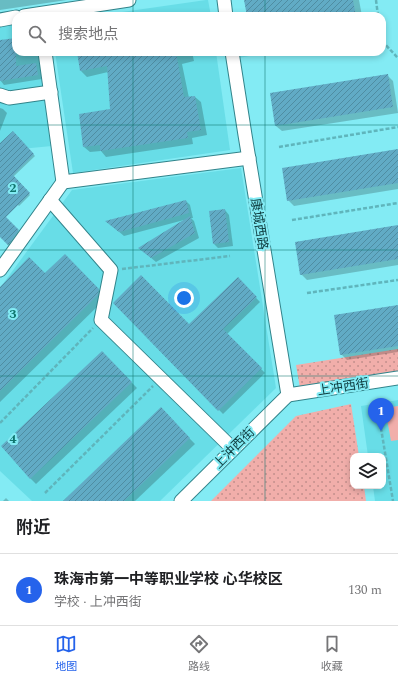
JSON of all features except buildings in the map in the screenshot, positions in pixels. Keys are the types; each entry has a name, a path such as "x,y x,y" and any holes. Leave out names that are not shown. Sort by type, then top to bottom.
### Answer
{"street":[{"path":"58,12 129,0"},
{"path":"224,0 226,12"},
{"path":"0,20 12,18"},
{"path":"0,270 63,182 46,56"},
{"name":"康城西路","path":"233,56 248,158 288,395"},
{"path":"0,95 9,98 51,92"},
{"path":"63,182 248,158"},
{"path":"50,200 111,270 101,320 233,449"},
{"name":"上冲西街","path":"288,395 398,378"},
{"name":"上沖西街","path":"181,501 288,395"}],"path":[{"path":"376,0 378,12"},
{"path":"386,45 398,58"},
{"path":"279,147 398,127"},
{"path":"292,220 398,203"},
{"path":"111,270 230,256"},
{"path":"307,293 398,280"},
{"path":"0,423 101,320"},
{"path":"45,493 161,379"},
{"path":"379,416 393,501"}],"shaded area":[{"path":"208,0 210,12 122,12"},
{"path":"12,24 12,56 41,56 52,146 0,151 0,25"},
{"path":"56,56 217,56 230,150 73,173"},
{"path":"238,56 250,56 238,58"},
{"path":"241,168 276,388 160,501 32,501 0,471 0,288 72,190"},
{"path":"398,349 398,373 300,388 296,365"},
{"path":"398,400 398,501 375,501 373,489 386,489 386,453 368,453 361,406"},
{"path":"351,404 359,453 350,453 350,489 364,489 366,501 211,501 296,416"},
{"path":"398,406 398,440 391,441 385,408"}],"place":[{"name":"珠海市第一中等职业学校 心华校区","path":"381,431"}]}
